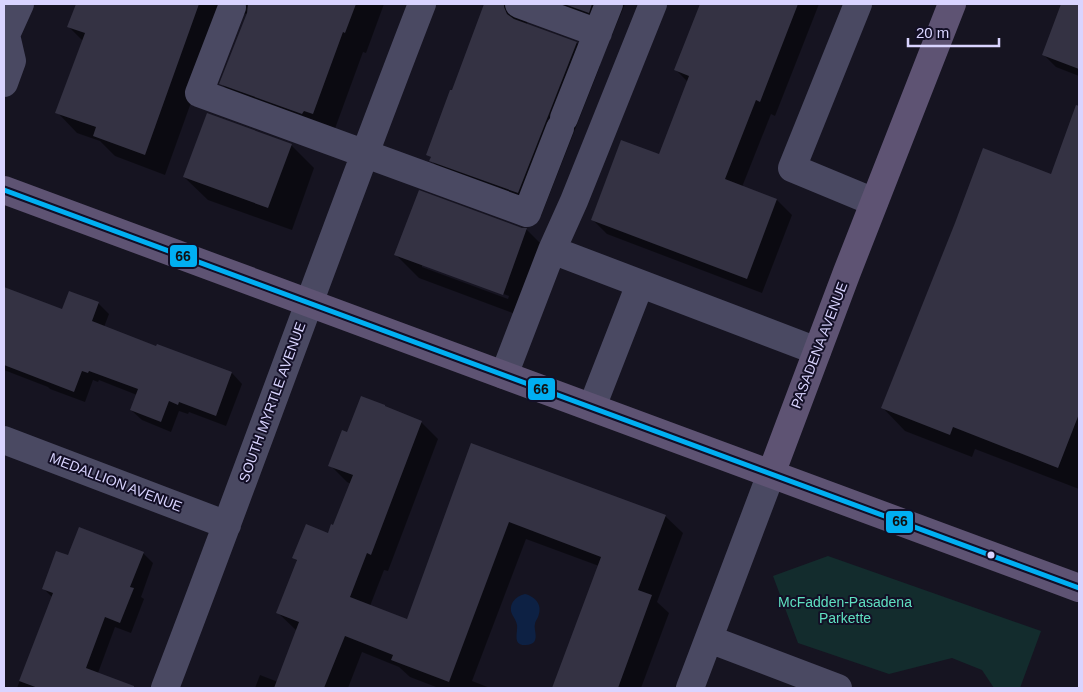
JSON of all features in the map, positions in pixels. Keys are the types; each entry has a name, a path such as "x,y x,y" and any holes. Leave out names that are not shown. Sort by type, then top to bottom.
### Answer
{"main road":[{"name":"PASADENA AVENUE","path":"771,474 874,202 952,4"},
{"path":"4,190 1079,588"}],"street":[{"path":"4,83 12,61 5,36 20,4"},
{"name":"SOUTH MYRTLE AVENUE","path":"165,688 228,525 364,153 422,4"},
{"path":"519,4 598,32"},
{"path":"232,7 199,93 526,213 609,4"},
{"path":"504,375 552,250 574,201 653,4"},
{"path":"858,4 792,168 874,202"},
{"path":"552,250 817,351"},
{"path":"592,407 640,284"},
{"name":"MEDALLION AVENUE","path":"4,440 228,525"},
{"name":"PASADENA AVENUE","path":"690,688 771,474"},
{"path":"708,639 838,688"}],"green space":[{"name":"McFadden-Pasadena Parkette","path":"828,556 1041,631 1020,688 994,688 982,670 952,658 889,674 798,643 773,576"}],"water":[{"path":"525,594 538,602 540,609 535,623 536,636 534,642 522,645 517,641 517,625 511,607 514,601"}],"building":[{"path":"76,4 199,4 145,155 93,136 96,127 55,113 85,33 67,27"},
{"path":"248,4 356,4 345,33 343,32 313,114 304,111 302,114 219,84 247,13"},
{"path":"484,4 504,4 507,14 514,19 577,42 518,193 429,161 431,157 426,155"},
{"path":"564,4 592,4 589,13"},
{"path":"700,4 798,4 760,102 756,100 725,179 777,199 747,279 591,220 621,140 659,154 689,76 674,70"},
{"path":"1061,4 1079,4 1079,69 1042,55"},
{"path":"1076,105 1079,106 1079,414 1058,468 953,427 950,435 881,408 983,148 1051,174"},
{"path":"207,113 292,144 268,208 183,177"},
{"path":"419,190 522,228 527,228 503,295 394,255"},
{"path":"4,287 62,309 69,291 99,302 92,321 156,346 157,344 232,372 216,416 179,402 178,405 169,401 161,422 130,410 138,389 89,371 88,373 82,371 74,392 4,365"},
{"path":"361,396 422,421 371,555 367,553 350,597 407,619 471,443 666,515 638,590 652,595 618,688 552,688 601,557 509,522 449,682 391,660 393,655 345,636 324,688 274,688 299,622 276,613 297,560 292,558 306,524 328,533 331,524 333,525 353,475 328,466 342,430 347,432"},
{"path":"79,527 144,552 130,587 134,588 120,623 105,617 86,668 134,686 134,688 38,688 19,681 53,593 42,589 56,551 68,555"}],"transit line":[{"name":"66","path":"4,190 1079,588"}]}
